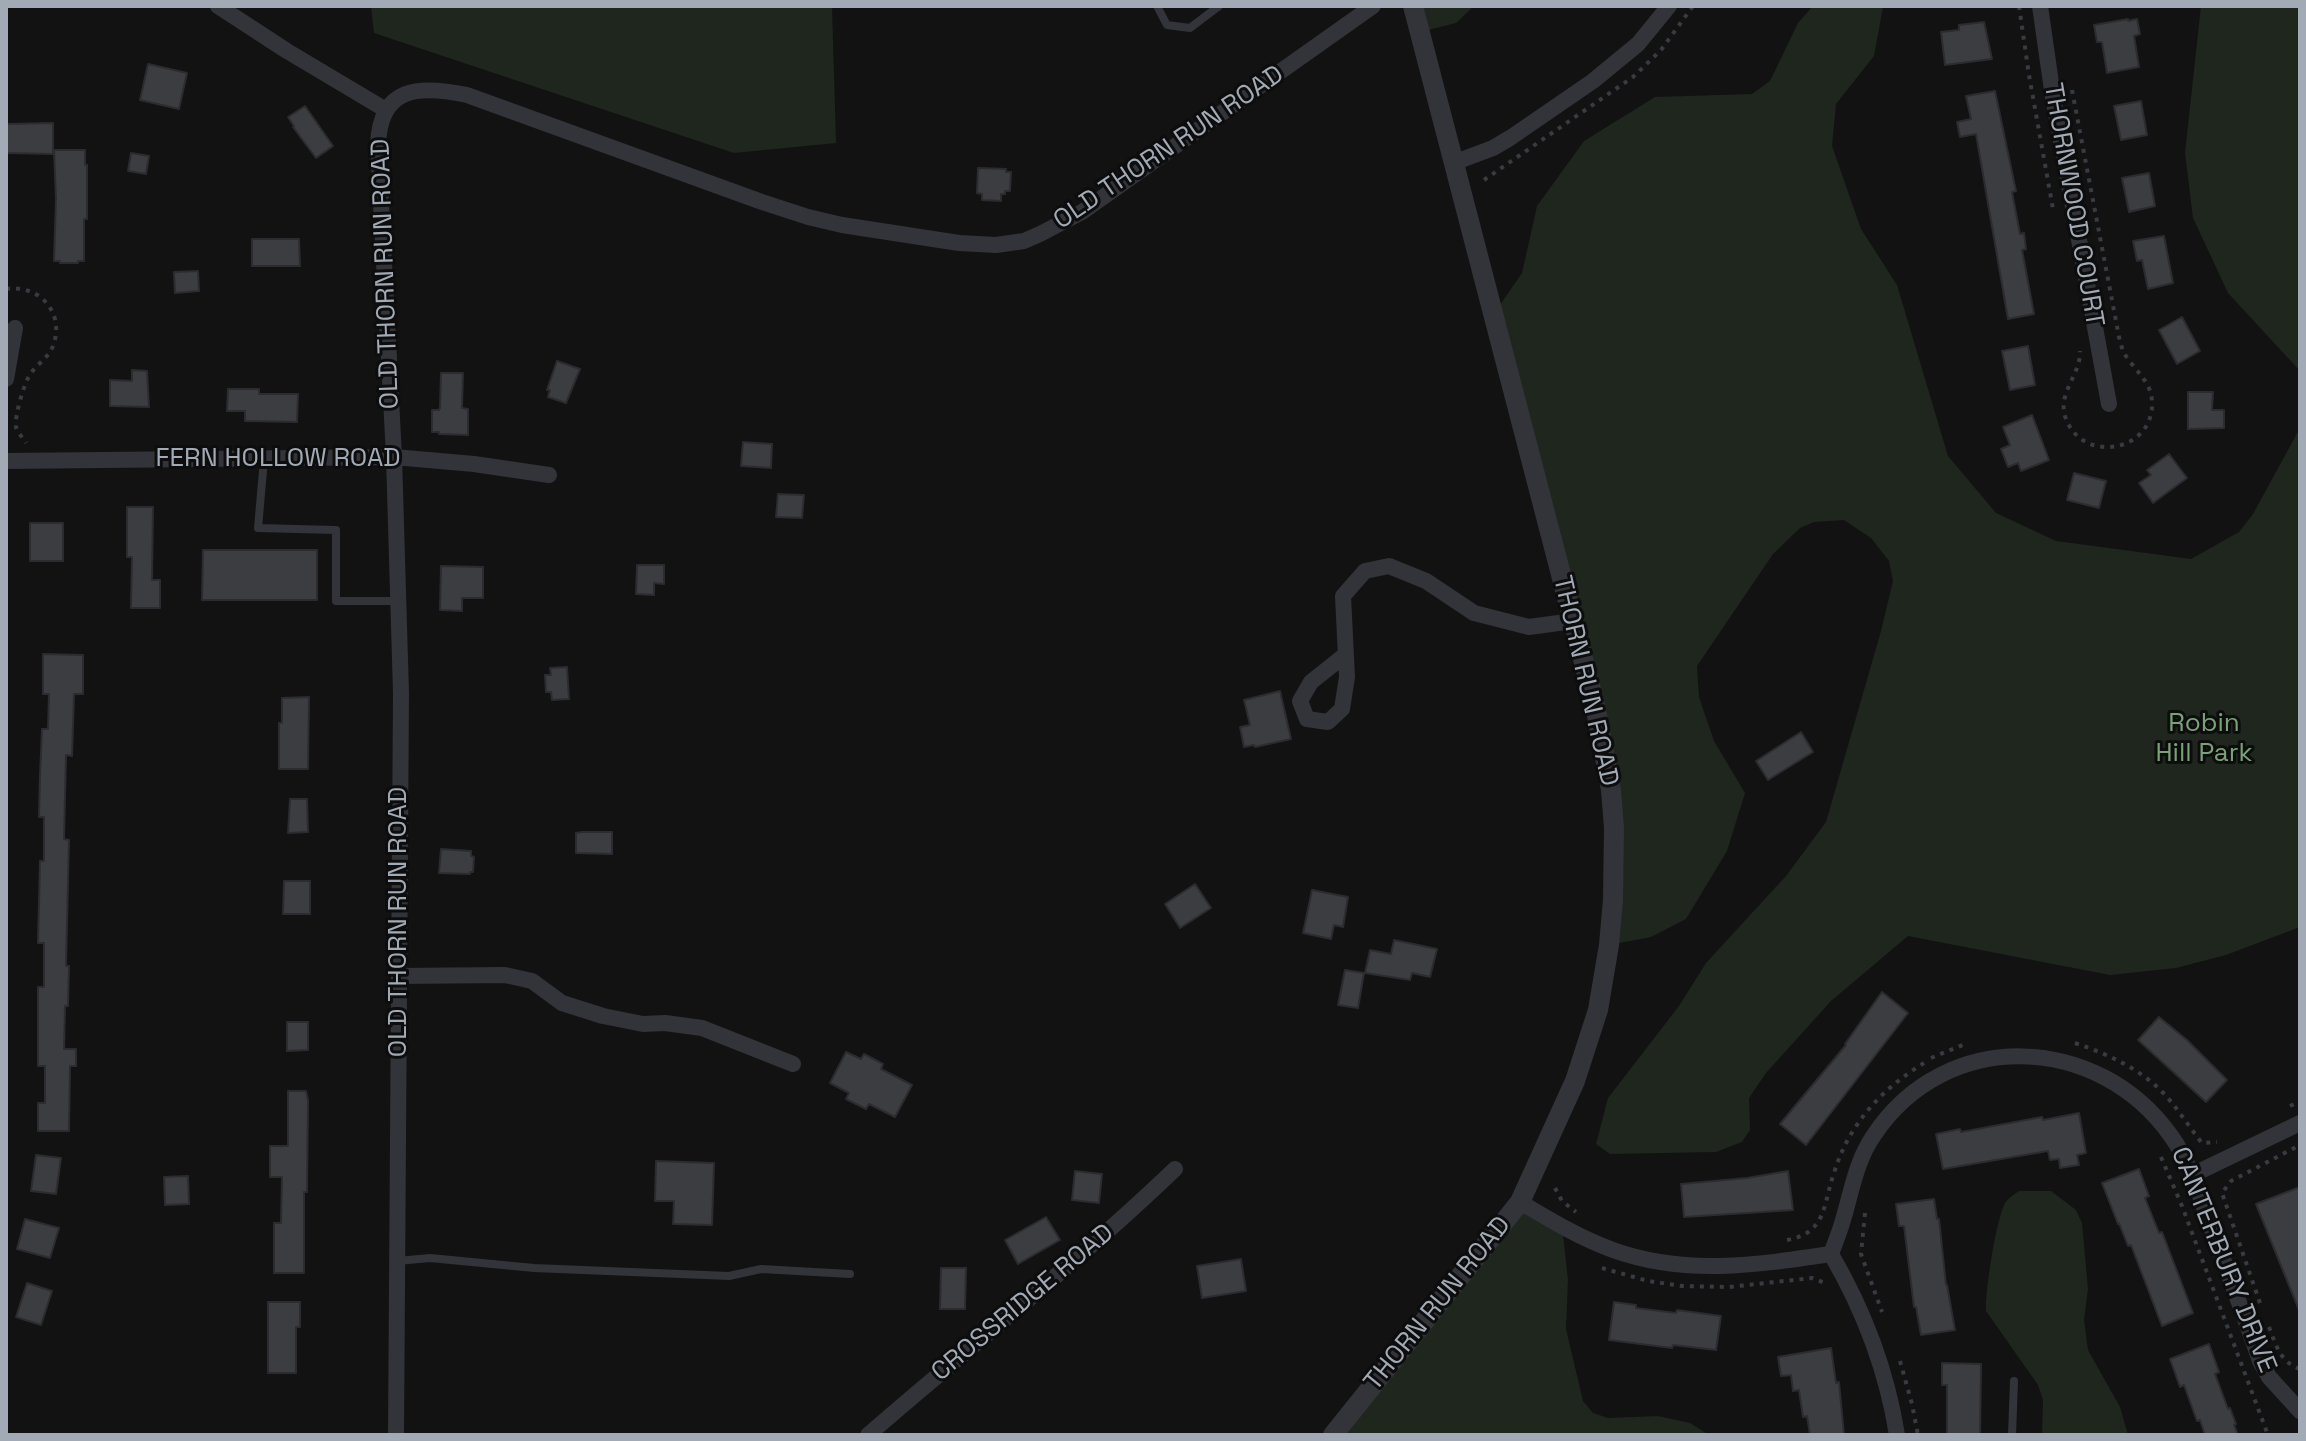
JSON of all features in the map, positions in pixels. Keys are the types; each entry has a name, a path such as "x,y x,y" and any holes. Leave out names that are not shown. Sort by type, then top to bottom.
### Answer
{"street":[{"path":"218,6 386,110"},
{"name":"OLD THORN RUN ROAD","path":"396,1435 401,693 394,457 378,145 379,129 386,110 397,97 412,91 439,90 467,95 808,217 959,243 1010,244 1040,234 1082,212 1373,6"},
{"name":"THORN RUN ROAD","path":"1333,1435 1520,1202 1575,1081 1598,1010 1611,930 1615,864 1611,790 1595,705 1413,6"},
{"path":"1453,163 1510,138 1619,62 1669,6"},
{"name":"THORNWOOD COURT","path":"2040,6 2109,404"},
{"path":"6,379 15,328"},
{"name":"FERN HOLLOW ROAD","path":"6,461 394,457 549,475"},
{"path":"1345,655 1343,596 1365,571 1389,566 1426,581 1474,613 1529,627 1573,621"},
{"path":"399,976 505,975 532,981 562,1003 643,1024 665,1023 702,1028 793,1064"},
{"name":"CANTERBURY DRIVE","path":"1831,1254 1856,1170 1874,1135 1887,1117 1922,1086 1967,1063 1991,1058 2017,1055 2069,1062 2107,1077 2139,1099 2173,1138 2192,1175 2260,1361 2269,1377 2298,1405"},
{"path":"2192,1175 2300,1123"},
{"name":"CROSSRIDGE ROAD","path":"868,1435 1113,1228 1175,1169"},
{"path":"1520,1202 1588,1239 1614,1250 1664,1263 1745,1266 1831,1254 1871,1338 1888,1390 1897,1435"}],"lane":[{"path":"1157,6 1167,25 1190,28 1219,6"},
{"path":"264,458 258,528 336,530 336,601 397,601"},
{"path":"397,1261 430,1258 534,1268 729,1276 761,1269 850,1274"},
{"path":"2012,1435 2014,1381"}],"path":[{"path":"6,289 22,289 39,296 53,311 56,321 54,343 46,358 27,379 16,419 18,432 30,448"},
{"path":"6,477 6,496"},
{"path":"2075,1043 2111,1057 2146,1078 2168,1098 2202,1143 2218,1141"},
{"path":"1778,1242 1798,1238 1818,1223 1843,1148 1855,1127 1885,1091 1929,1059 1965,1044"},
{"path":"2287,1108 2300,1101"},
{"path":"2260,1302 2222,1193 2231,1181 2300,1145"},
{"path":"2157,1149 2182,1206 2268,1435"},
{"path":"1555,1188 1562,1201 1576,1212"},
{"path":"1866,1211 1861,1254 1883,1317"},
{"path":"1602,1268 1682,1286 1740,1286 1812,1278 1827,1284"},
{"path":"2265,1317 2280,1355 2300,1369"},
{"path":"1899,1360 1918,1435"}],"green space":[{"path":"371,6 832,6 836,143 734,153 374,33"},
{"path":"1413,6 1474,6 1456,23 1420,32"},
{"name":"Robin Hill Park","path":"1813,6 1883,7 1874,56 1836,104 1832,146 1861,229 1897,285 1948,456 1996,513 2056,541 2191,559 2239,532 2253,514 2300,428 2300,927 2226,955 2176,968 2110,975 1908,936 1831,1001 1766,1073 1749,1098 1750,1130 1742,1142 1716,1152 1610,1154 1596,1144 1608,1098 1679,1006 1706,963 1786,876 1826,822 1893,581 1889,561 1871,538 1844,520 1814,522 1800,528 1773,554 1697,666 1699,697 1714,741 1745,793 1727,851 1686,919 1651,937 1609,945 1614,828 1493,315 1522,273 1537,206 1584,141 1655,97 1752,94 1770,81 1798,23"},
{"path":"2201,6 2300,6 2300,371 2228,293 2193,218 2185,153"},
{"path":"2019,1191 2051,1191 2076,1210 2082,1223 2088,1289 2084,1320 2088,1350 2120,1407 2128,1435 2042,1435 2043,1400 2038,1385 1986,1311 1998,1224 2005,1203"},
{"path":"1520,1202 1562,1226 1568,1280 1566,1329 1583,1401 1593,1413 1608,1418 1658,1416 1690,1423 1709,1435 1333,1435"}],"building":[{"path":"2137,19 2140,34 2134,36 2139,67 2107,73 2102,42 2097,42 2094,25"},
{"path":"1984,22 1992,59 1945,65 1941,32 1959,30 1959,25"},
{"path":"148,64 187,73 179,109 140,100"},
{"path":"1995,91 2016,191 2012,192 2020,234 2024,233 2026,249 2022,250 2034,314 2008,319 1976,134 1960,137 1957,122 1971,119 1966,96"},
{"path":"2141,101 2147,135 2121,140 2114,106"},
{"path":"305,106 333,146 316,158 288,117"},
{"path":"53,123 53,154 6,153 6,124"},
{"path":"54,150 85,150 87,219 84,219 84,261 78,263 54,261"},
{"path":"131,153 149,156 146,174 128,171"},
{"path":"978,168 1011,172 1010,191 1001,194 1001,201 982,200 982,194 977,193"},
{"path":"2149,173 2155,206 2129,212 2122,178"},
{"path":"2164,236 2173,283 2148,289 2142,260 2137,261 2133,241"},
{"path":"252,239 299,239 300,266 252,266"},
{"path":"198,271 199,291 175,293 174,272"},
{"path":"2182,317 2200,351 2177,364 2159,330"},
{"path":"2028,346 2035,385 2010,390 2002,351"},
{"path":"557,361 580,369 566,403 548,397 550,390 547,390"},
{"path":"132,370 147,371 149,407 110,406 110,380 132,381"},
{"path":"441,373 463,373 462,408 468,409 468,435 432,432 432,410 440,408"},
{"path":"228,389 259,389 259,394 298,394 297,422 245,421 245,411 227,411"},
{"path":"2188,392 2213,392 2212,410 2224,410 2224,428 2188,429"},
{"path":"2032,415 2049,460 2021,471 2018,463 2008,467 2001,449 2010,445 2003,427"},
{"path":"743,442 772,444 771,468 741,466"},
{"path":"2169,454 2187,478 2153,503 2139,483 2151,475 2147,470"},
{"path":"2074,473 2106,481 2099,508 2067,500"},
{"path":"778,494 804,495 802,518 776,517"},
{"path":"127,507 153,507 152,580 160,580 160,608 131,608 132,557 127,557"},
{"path":"30,523 63,523 63,561 30,561"},
{"path":"203,550 317,550 317,600 202,600"},
{"path":"637,565 664,565 664,584 654,583 654,595 636,594"},
{"path":"441,566 483,567 483,598 462,598 462,611 440,610"},
{"path":"43,654 83,655 83,694 74,694 72,756 66,755 64,839 69,840 66,966 69,966 64,1049 76,1049 76,1066 70,1066 69,1131 38,1131 38,1103 45,1103 45,1066 38,1066 38,987 44,987 44,943 38,943 40,861 44,861 44,817 39,817 40,776 42,729 48,729 49,694 43,694"},
{"path":"567,667 569,699 552,700 551,692 546,692 545,675 551,675 550,668"},
{"path":"1280,691 1291,739 1244,747 1240,727 1250,725 1244,700"},
{"path":"309,697 308,769 279,769 282,698"},
{"path":"1801,732 1813,752 1768,780 1756,761"},
{"path":"290,799 307,799 308,832 288,833"},
{"path":"612,832 612,854 576,853 576,833"},
{"path":"441,849 471,851 474,857 473,872 439,873"},
{"path":"284,881 310,881 310,914 283,914"},
{"path":"1195,884 1211,908 1180,928 1165,904"},
{"path":"1312,890 1348,897 1343,927 1334,925 1331,939 1303,933"},
{"path":"1394,940 1437,949 1430,977 1412,973 1410,980 1365,973 1370,950 1391,954"},
{"path":"1345,970 1364,973 1358,1008 1338,1005"},
{"path":"1882,992 1908,1013 1806,1145 1780,1124 1846,1045"},
{"path":"2159,1017 2227,1080 2206,1102 2138,1040"},
{"path":"287,1022 308,1022 308,1050 287,1051"},
{"path":"846,1052 861,1059 864,1054 883,1064 881,1069 912,1085 895,1117 869,1104 866,1109 846,1099 849,1093 830,1083"},
{"path":"288,1091 306,1091 308,1100 304,1273 274,1273 274,1223 281,1223 282,1177 270,1177 270,1146 288,1146"},
{"path":"2079,1113 2086,1153 2077,1155 2079,1165 2060,1168 2059,1159 2050,1160 2048,1151 1943,1169 1936,1134"},
{"path":"36,1155 61,1158 56,1194 31,1191"},
{"path":"656,1161 714,1163 712,1225 673,1224 674,1201 655,1201"},
{"path":"2139,1169 2149,1196 2145,1198 2159,1233 2162,1232 2193,1313 2162,1326 2131,1245 2128,1246 2102,1183"},
{"path":"1075,1171 1102,1174 1099,1203 1072,1200"},
{"path":"1788,1171 1793,1210 1684,1217 1681,1184"},
{"path":"188,1176 189,1204 165,1205 164,1177"},
{"path":"2300,1187 2300,1309 2299,1310 2256,1204"},
{"path":"1934,1199 1955,1330 1921,1335 1914,1307 1904,1226 1899,1226 1896,1204"},
{"path":"1046,1217 1060,1240 1018,1264 1005,1240"},
{"path":"25,1219 59,1228 50,1258 17,1249"},
{"path":"1241,1259 1246,1291 1202,1298 1197,1266"},
{"path":"941,1268 966,1268 965,1309 940,1309"},
{"path":"27,1283 52,1291 41,1325 16,1317"},
{"path":"268,1302 300,1302 300,1327 296,1327 296,1373 268,1373"},
{"path":"1614,1302 1636,1305 1636,1308 1721,1316 1716,1350 1609,1340"},
{"path":"2209,1344 2219,1372 2215,1374 2238,1435 2205,1435 2184,1385 2180,1387 2170,1359"},
{"path":"1831,1348 1836,1383 1839,1382 1844,1435 1810,1435 1807,1416 1803,1417 1799,1390 1793,1391 1791,1375 1781,1376 1778,1357"},
{"path":"1942,1363 1981,1364 1980,1435 1947,1435 1947,1385 1942,1385"}]}
